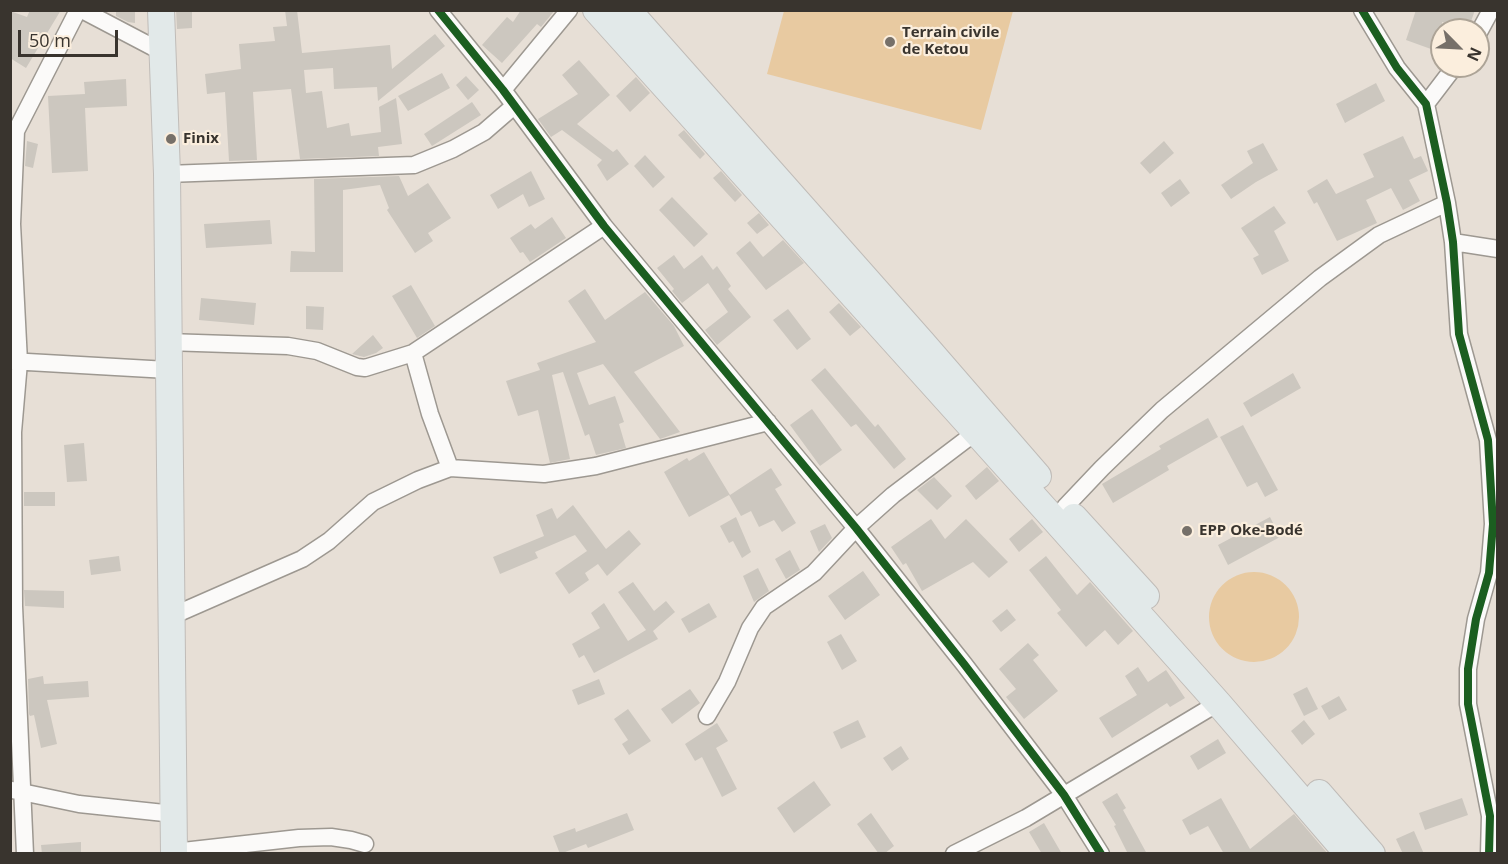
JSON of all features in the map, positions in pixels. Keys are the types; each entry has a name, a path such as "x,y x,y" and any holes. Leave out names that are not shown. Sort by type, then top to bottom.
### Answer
{"main road":[{"path":"161,10 167,174 174,853"},
{"path":"596,10 1218,703 1348,854"},
{"path":"628,10 1372,854"}],"street":[{"path":"25,854 16,791 12,606 12,432 15,362 11,224 13,129 80,10 162,52"},
{"path":"438,10 503,90 604,226 856,528 1064,795 1101,854"},
{"path":"503,90 569,10"},
{"path":"1362,10 1397,68 1426,104 1453,242 1459,334 1493,443 1493,574 1476,619 1468,669 1468,704 1494,814 1489,854"},
{"path":"1426,104 1446,78"},
{"path":"167,174 414,165 453,149 484,132 514,106"},
{"path":"1065,507 1162,410 1320,278 1379,235 1447,202"},
{"path":"167,342 288,346 317,351 361,368 413,353 604,226"},
{"path":"1453,242 1497,249"},
{"path":"413,353 430,414 450,468"},
{"path":"15,362 168,370"},
{"path":"172,616 302,559 329,541 374,502 418,480 450,468 544,474 596,466 768,422"},
{"path":"707,716 727,682 750,628 764,607 814,573 856,528 893,495 975,432"},
{"path":"954,854 1026,818 1218,703"},
{"path":"16,791 79,804 174,814"},
{"path":"174,853 299,838 331,837 365,844"}],"shaded area":[{"name":"Terrain civile de Ketou","path":"784,11 1013,11 981,130 767,74"},
{"path":"1254,572 1271,576 1286,585 1295,600 1299,617 1295,634 1286,649 1271,658 1254,662 1237,658 1222,649 1213,634 1209,617 1213,600 1222,585 1237,576"}],"building":[{"path":"30,10 61,10 26,68 10,58 10,11 27,17"},
{"path":"116,10 135,10 135,23 116,16"},
{"path":"176,10 192,10 192,28 177,29"},
{"path":"285,10 297,10 302,53 390,45 392,69 435,34 445,46 378,101 377,87 334,89 333,68 304,70 306,93 322,91 327,128 349,123 351,136 381,132 379,107 396,98 402,144 378,147 379,156 300,159 291,89 253,92 257,160 229,161 225,92 207,94 205,74 241,69 239,44 275,41 273,27 287,26"},
{"path":"521,10 555,10 541,27 537,24 502,63 482,45 507,17 513,22"},
{"path":"1416,10 1475,10 1472,18 1430,18 1430,49 1406,40"},
{"path":"579,60 610,95 577,124 613,152 617,149 629,164 607,181 597,165 602,160 562,130 551,137 538,119 578,94 562,75"},
{"path":"442,73 450,88 408,111 398,96"},
{"path":"466,76 479,90 468,100 456,85"},
{"path":"636,77 650,93 630,112 616,96"},
{"path":"126,79 127,106 85,108 88,171 52,173 48,96 85,94 84,82"},
{"path":"1376,83 1385,101 1345,123 1336,104"},
{"path":"472,102 481,115 432,146 424,134"},
{"path":"684,130 705,154 700,159 678,135"},
{"path":"1403,136 1414,159 1421,156 1428,171 1409,180 1420,201 1403,210 1391,188 1366,200 1377,223 1337,241 1317,202 1314,204 1307,191 1327,179 1336,194 1374,177 1363,154"},
{"path":"27,141 38,144 33,168 25,166"},
{"path":"1164,141 1174,153 1150,174 1140,163"},
{"path":"1263,143 1278,170 1231,199 1221,185 1253,163 1247,151"},
{"path":"645,155 665,177 653,188 634,166"},
{"path":"531,171 545,199 529,207 523,194 498,209 490,195"},
{"path":"721,171 742,195 735,202 713,178"},
{"path":"399,176 408,196 428,183 451,218 428,233 433,241 415,253 387,210 389,208 380,185 343,190 343,272 290,272 291,251 315,252 314,179"},
{"path":"1180,179 1190,193 1171,207 1161,193"},
{"path":"672,197 708,234 694,247 659,210"},
{"path":"1274,206 1286,223 1274,231 1289,261 1262,275 1253,258 1259,255 1241,228"},
{"path":"759,213 769,225 757,234 747,223"},
{"path":"552,217 566,238 530,262 523,252 520,253 510,238 531,224 535,229"},
{"path":"270,220 272,244 206,248 204,224"},
{"path":"783,240 804,263 766,290 736,253 750,241 763,257"},
{"path":"674,255 684,269 702,255 713,270 717,266 731,286 728,289 751,317 717,345 705,330 728,312 708,283 682,303 657,268"},
{"path":"411,285 435,326 417,338 392,296"},
{"path":"585,289 605,320 645,292 674,326 684,346 634,372 680,432 660,439 603,364 577,373 589,405 615,396 624,422 619,424 626,448 596,455 589,434 585,436 563,372 552,375 570,459 550,463 538,410 518,416 506,381 540,370 537,363 596,342 568,301"},
{"path":"201,298 256,303 254,325 199,320"},
{"path":"839,303 861,327 850,336 829,312"},
{"path":"306,306 324,307 323,330 306,329"},
{"path":"788,309 811,339 797,350 773,320"},
{"path":"373,335 383,348 364,357 352,354"},
{"path":"825,368 875,427 878,424 906,459 894,469 856,424 851,427 811,380"},
{"path":"1293,373 1301,388 1251,417 1243,403"},
{"path":"812,409 842,450 820,466 790,425"},
{"path":"1208,418 1218,437 1167,466 1169,470 1113,503 1102,484 1161,449 1159,446"},
{"path":"1243,425 1278,490 1265,497 1257,482 1247,487 1220,437"},
{"path":"84,443 87,481 67,482 64,445"},
{"path":"704,452 730,495 771,468 782,485 775,489 796,523 782,532 774,520 759,527 751,511 741,516 729,495 689,517 664,472 687,458 689,461"},
{"path":"987,467 999,481 976,500 965,486"},
{"path":"934,477 952,496 937,510 917,490"},
{"path":"24,492 55,492 55,506 24,506"},
{"path":"573,505 606,549 629,530 641,544 607,576 598,564 585,573 589,580 569,594 555,573 587,551 575,535 535,552 538,558 500,574 493,557 544,536 536,515 552,508 557,519"},
{"path":"736,517 751,552 742,558 733,541 729,543 720,526"},
{"path":"1270,517 1280,537 1228,565 1218,545"},
{"path":"931,519 945,539 966,519 1008,562 989,578 973,562 922,591 906,563 903,565 891,547"},
{"path":"1032,519 1043,532 1019,552 1009,539"},
{"path":"825,524 832,538 819,552 810,531"},
{"path":"790,550 800,570 786,579 775,559"},
{"path":"119,556 121,571 91,575 89,560"},
{"path":"1046,556 1077,595 1090,582 1133,631 1118,645 1105,630 1086,647 1057,613 1061,610 1029,570"},
{"path":"758,568 769,591 754,602 743,576"},
{"path":"863,571 880,595 845,620 828,596"},
{"path":"633,582 654,611 666,601 675,612 653,631 658,639 594,673 584,655 579,658 572,644 600,628 591,613 604,603 628,641 646,630 618,592"},
{"path":"24,590 64,591 64,608 25,606"},
{"path":"709,603 717,617 689,633 681,619"},
{"path":"1007,609 1016,620 1001,632 992,621"},
{"path":"841,634 857,661 842,670 827,642"},
{"path":"1028,643 1039,655 1033,660 1058,691 1024,719 1006,697 1016,689 999,669"},
{"path":"1138,667 1148,682 1166,670 1185,698 1170,707 1167,703 1112,738 1099,718 1137,695 1125,676"},
{"path":"43,676 44,684 88,681 89,697 47,700 57,744 41,748 34,715 29,714 28,679"},
{"path":"599,679 605,694 578,705 572,690"},
{"path":"1307,687 1318,709 1304,716 1293,694"},
{"path":"690,689 700,703 672,724 661,709"},
{"path":"1339,696 1347,710 1329,720 1321,706"},
{"path":"628,709 651,741 629,755 622,744 628,740 614,719"},
{"path":"858,720 866,737 841,749 833,732"},
{"path":"1304,720 1315,734 1302,745 1291,731"},
{"path":"717,723 728,741 716,748 737,789 722,797 702,757 695,761 685,744"},
{"path":"1218,739 1226,753 1198,770 1190,756"},
{"path":"901,746 909,759 892,771 883,758"},
{"path":"814,781 831,805 794,833 777,808"},
{"path":"1117,793 1126,808 1123,810 1147,854 1128,854 1114,826 1116,825 1102,802"},
{"path":"1221,798 1250,849 1294,814 1328,854 1224,854 1208,826 1190,835 1182,820"},
{"path":"1462,798 1468,815 1425,830 1419,813"},
{"path":"627,813 634,830 588,848 586,844 560,854 553,836 575,828 576,832"},
{"path":"871,813 894,846 884,854 879,854 857,824"},
{"path":"1044,823 1062,854 1042,854 1029,832"},
{"path":"1414,831 1424,854 1403,854 1396,839"},
{"path":"81,842 81,854 42,854 41,845"}],"cycle path":[{"path":"438,10 503,90 604,226 856,528 964,664 1064,795 1101,854"},
{"path":"1362,10 1397,68 1426,104 1453,242 1459,334 1488,440 1493,524 1489,573 1476,619 1468,669 1468,704 1490,816 1489,854"}],"place":[{"name":"Terrain civile de Ketou","path":"890,42"},
{"name":"Finix","path":"171,139"},
{"name":"EPP Oke-Bodé","path":"1187,531"}]}
